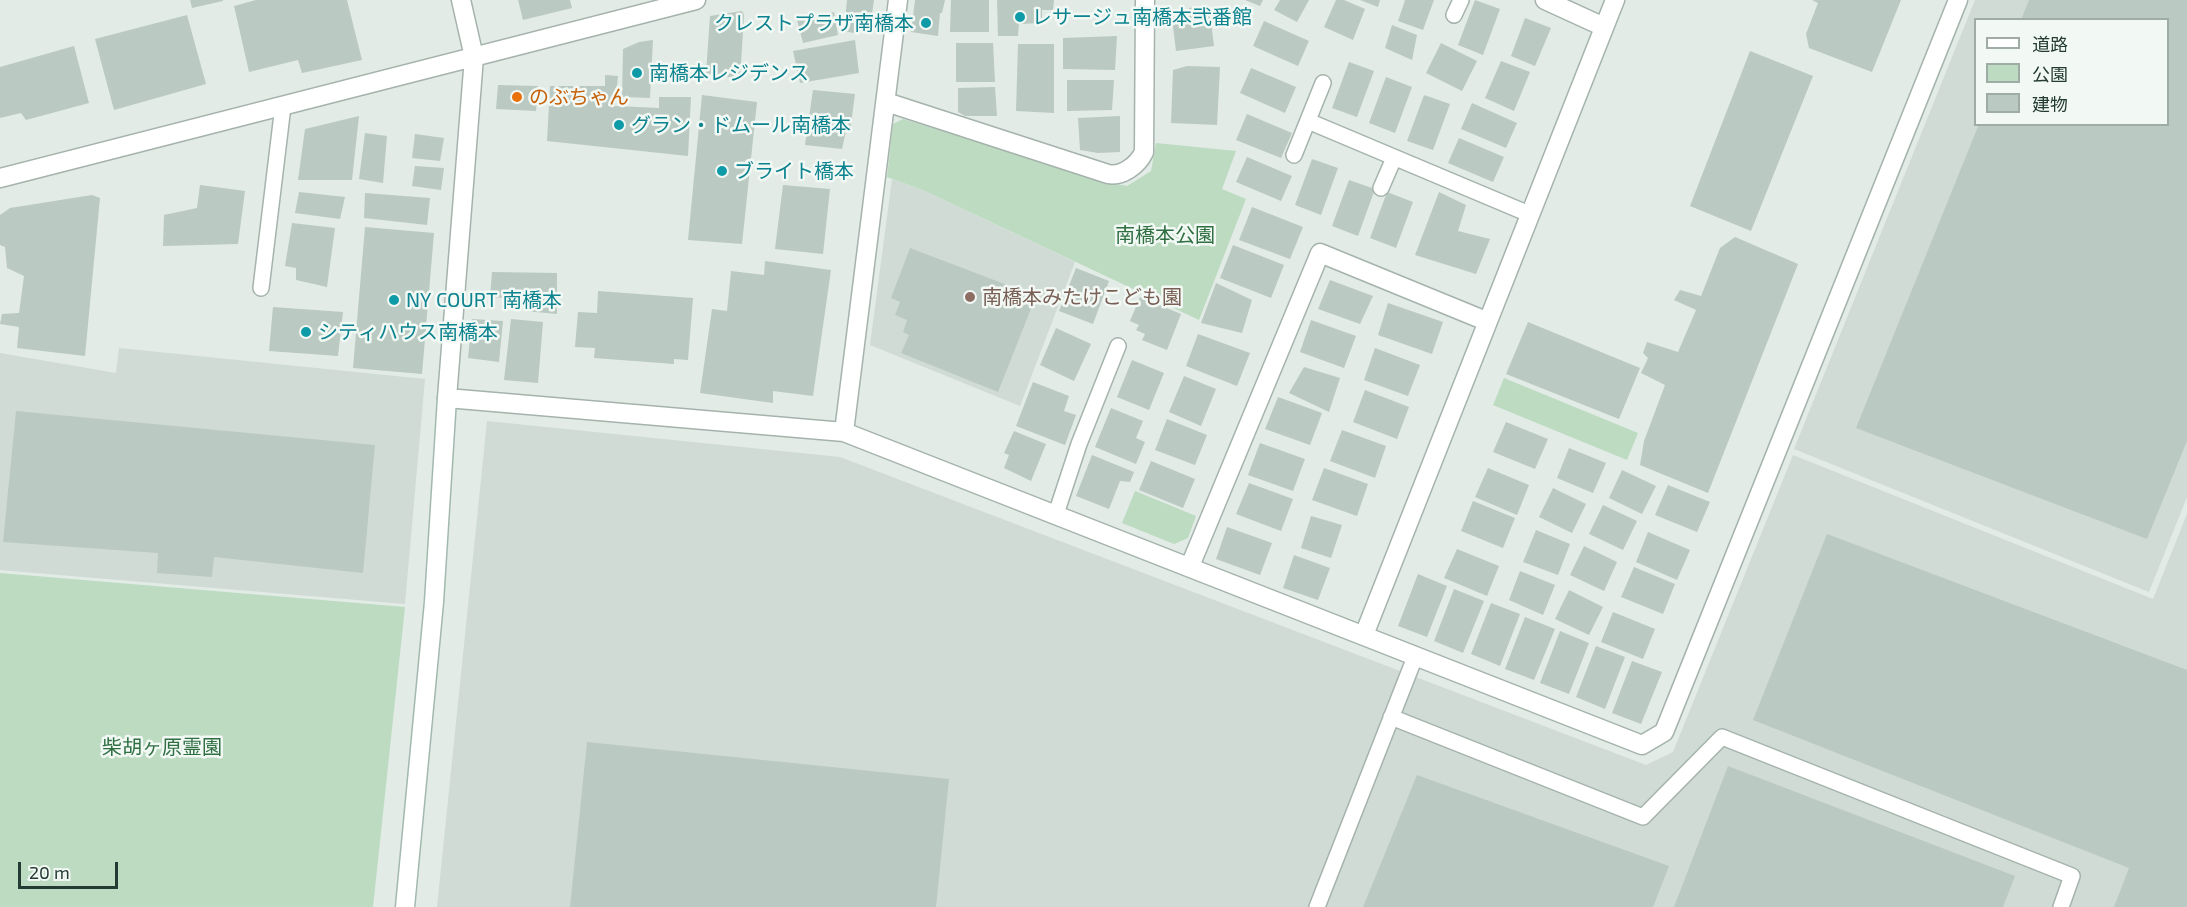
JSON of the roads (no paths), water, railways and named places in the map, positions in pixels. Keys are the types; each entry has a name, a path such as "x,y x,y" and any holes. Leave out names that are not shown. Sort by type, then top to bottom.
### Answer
{"street":[{"path":"405,907 434,602 447,398 474,57 461,0"},
{"path":"0,178 696,0"},
{"path":"844,432 898,0"},
{"path":"886,102 1108,174 1120,174 1135,165 1144,152 1144,0"},
{"path":"1545,0 1604,27"},
{"path":"1364,635 1486,321 1615,0"},
{"path":"447,398 844,432 1642,745 1664,732 1958,0"},
{"path":"1190,566 1320,254 1486,321"}],"lane":[{"path":"1454,15 1461,0"},
{"path":"1294,155 1323,83"},
{"path":"261,288 283,106"},
{"path":"1308,121 1529,213"},
{"path":"1381,188 1394,158"},
{"path":"1056,514 1118,346"},
{"path":"1317,907 1415,657"},
{"path":"1391,717 1642,818 1722,737 2072,876 2061,907"}],"place":[{"name":"レサージュ南橋本弐番館","path":"1020,17"},
{"name":"クレストプラザ南橋本","path":"926,23"},
{"name":"南橋本レジデンス","path":"637,73"},
{"name":"のぶちゃん","path":"517,97"},
{"name":"グラン・ドムール南橋本","path":"619,125"},
{"name":"ブライト橋本","path":"722,171"},
{"name":"南橋本みたけこども園","path":"970,297"},
{"name":"NY COURT 南橋本","path":"394,300"},
{"name":"シティハウス南橋本","path":"306,332"}],"park label":[{"name":"南橋本公園","path":"1165,235"},
{"name":"柴胡ヶ原霊園","path":"162,747"}]}
